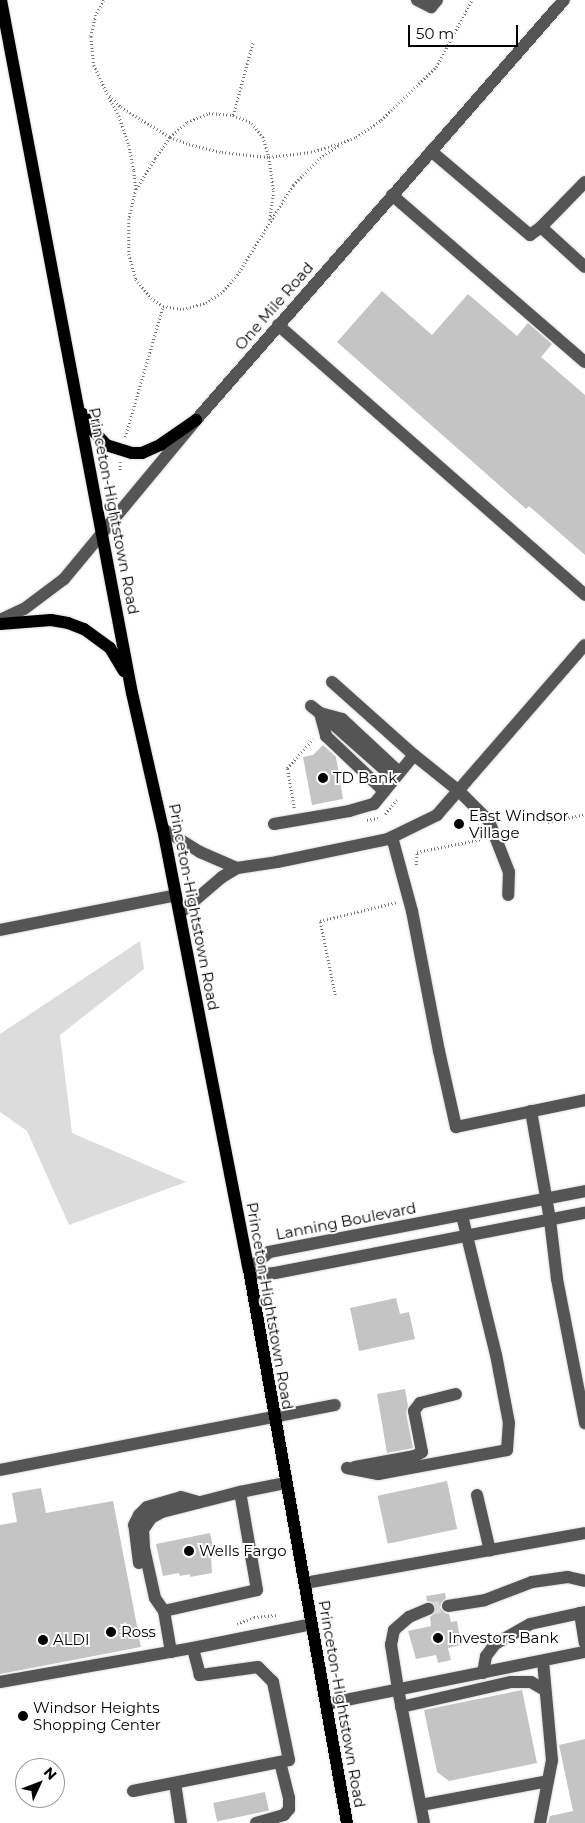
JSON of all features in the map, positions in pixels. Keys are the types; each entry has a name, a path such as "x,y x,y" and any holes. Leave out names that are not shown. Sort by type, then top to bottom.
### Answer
{"main road":[{"name":"Princeton-Hightstown Road","path":"1,0 132,693 163,829 249,1270 347,1823"},
{"path":"77,404 90,427 106,446 122,452 142,453 160,445 196,420"},
{"path":"0,624 51,620 68,623 84,629 110,648 121,664 132,693"}],"street":[{"path":"417,0 432,6 437,0"},
{"name":"One Mile Road","path":"0,620 24,609 45,596 64,579 278,325 564,0"},
{"path":"431,151 530,235 542,226 585,182"},
{"path":"392,195 585,362"},
{"path":"542,226 585,267"},
{"path":"278,325 585,595"},
{"path":"180,913 214,883 237,868 277,862 392,838 437,816 585,645"},
{"path":"332,682 414,755 459,791 490,821 509,872 508,895"},
{"path":"315,710 342,719 392,782 326,736 315,710"},
{"path":"274,824 374,804 414,755"},
{"path":"163,829 200,852 237,868"},
{"path":"392,838 409,900 456,1127 585,1100"},
{"path":"0,930 176,895"},
{"path":"531,1111 550,1220 557,1279 585,1423"},
{"name":"Lanning Boulevard","path":"249,1270 269,1252 585,1191"},
{"path":"249,1270 264,1274 275,1273 585,1213"},
{"path":"456,1394 420,1403 414,1411 422,1452 416,1456 347,1468 378,1474 508,1450 509,1423 496,1355 462,1215"},
{"path":"0,1470 49,1459 274,1419 335,1406"},
{"path":"171,1652 164,1610 155,1598 142,1530 151,1518 162,1512 240,1492 286,1483"},
{"path":"164,1610 256,1590 240,1492"},
{"path":"477,1495 490,1550"},
{"path":"304,1583 585,1533"},
{"path":"448,1606 485,1600 532,1582 568,1576 585,1581"},
{"path":"424,1823 391,1645 394,1630 410,1617 428,1609"},
{"path":"483,1673 486,1656 495,1644 530,1624 582,1613 585,1643"},
{"path":"0,1682 193,1648 312,1624"},
{"path":"133,1791 289,1760 273,1682 258,1666 200,1675 193,1648"},
{"path":"326,1704 585,1652"},
{"path":"540,1823 552,1760 543,1661"},
{"path":"401,1707 511,1682 532,1682 545,1690"},
{"path":"256,1823 284,1815 289,1809 289,1798 280,1762"},
{"path":"421,1805 548,1781"},
{"path":"175,1783 181,1823"}],"path":[{"path":"104,0 96,15 91,37 94,65 119,116 129,145 136,189"},
{"path":"107,93 121,107 170,137 222,152 269,157 311,152 356,137 381,120 436,67 472,0"},
{"path":"233,115 253,42"},
{"path":"270,223 274,191 269,157 262,137 252,123 233,115 210,113 187,122 170,137 144,173 136,189 129,219 129,254 136,280 151,298 163,306 183,310 206,303 237,276 270,223 293,185 320,158 341,143"},
{"path":"120,470 122,452 163,306"},
{"path":"548,822 585,814"},
{"path":"510,838 519,837"},
{"path":"416,865 417,852 484,838 489,844"},
{"path":"335,995 320,921 409,900"},
{"path":"148,1638 155,1638"}],"shaded area":[{"path":"140,941 144,969 60,1035 72,1133 186,1182 69,1225 27,1131 0,1112 0,1034"}],"building":[{"path":"382,291 432,335 468,294 517,336 528,323 552,344 541,357 585,395 585,555 529,506 526,509 337,342"},
{"name":"TD Bank","path":"323,745 336,757 343,799 312,805 303,757 313,755"},
{"path":"396,1298 400,1314 409,1312 415,1339 359,1351 350,1308"},
{"path":"405,1389 408,1406 406,1413 413,1448 387,1453 377,1394"},
{"path":"447,1481 457,1529 388,1544 378,1496"},
{"path":"41,1488 46,1513 113,1501 141,1647 0,1674 0,1525 17,1522 12,1493"},
{"path":"210,1533 215,1556 211,1556 212,1573 190,1577 190,1574 180,1576 179,1573 163,1576 156,1544"},
{"path":"445,1593 446,1598 441,1603 440,1608 449,1614 451,1622 457,1621 461,1645 448,1648 451,1660 438,1663 436,1655 416,1659 408,1631 431,1626 430,1617 435,1613 436,1606 432,1602 427,1601 426,1596"},
{"path":"522,1690 537,1763 449,1781 437,1772 424,1710"},
{"path":"585,1739 585,1823 548,1823 550,1816 573,1811 559,1745"},
{"path":"265,1792 269,1811 217,1822 213,1803"}],"tunnel":[{"path":"428,1609 448,1606"}],"place":[{"name":"TD Bank","path":"323,778"},
{"name":"East Windsor Village","path":"459,824"},
{"name":"Wells Fargo","path":"189,1551"},
{"name":"Ross","path":"111,1632"},
{"name":"Investors Bank","path":"438,1638"},
{"name":"ALDI","path":"43,1640"},
{"name":"Windsor Heights Shopping Center","path":"23,1716"}]}
